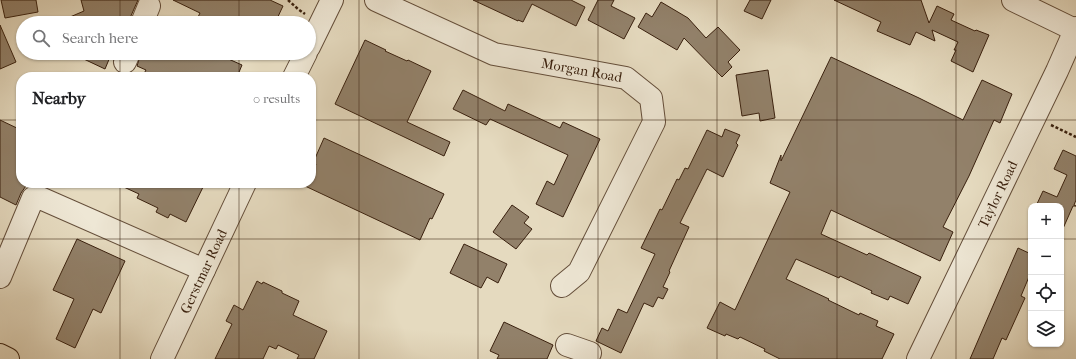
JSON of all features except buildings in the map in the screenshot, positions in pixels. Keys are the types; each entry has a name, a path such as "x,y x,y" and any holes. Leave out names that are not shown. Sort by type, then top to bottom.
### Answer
{"main road":[{"path":"0,355 8,359"}],"street":[{"path":"316,33 332,0"},
{"name":"Morgan Road","path":"376,0 494,54 626,78 651,98 654,122 579,272 562,286"},
{"path":"1013,0 1076,29"},
{"name":"Taylor Road","path":"918,359 1035,118 1076,29"},
{"path":"296,72 302,60"},
{"name":"Gerstmar Road","path":"162,359 243,188"},
{"path":"0,277 33,198 38,197 204,270"},
{"path":"567,345 590,353"}],"path":[{"path":"1035,118 1076,137"}]}
